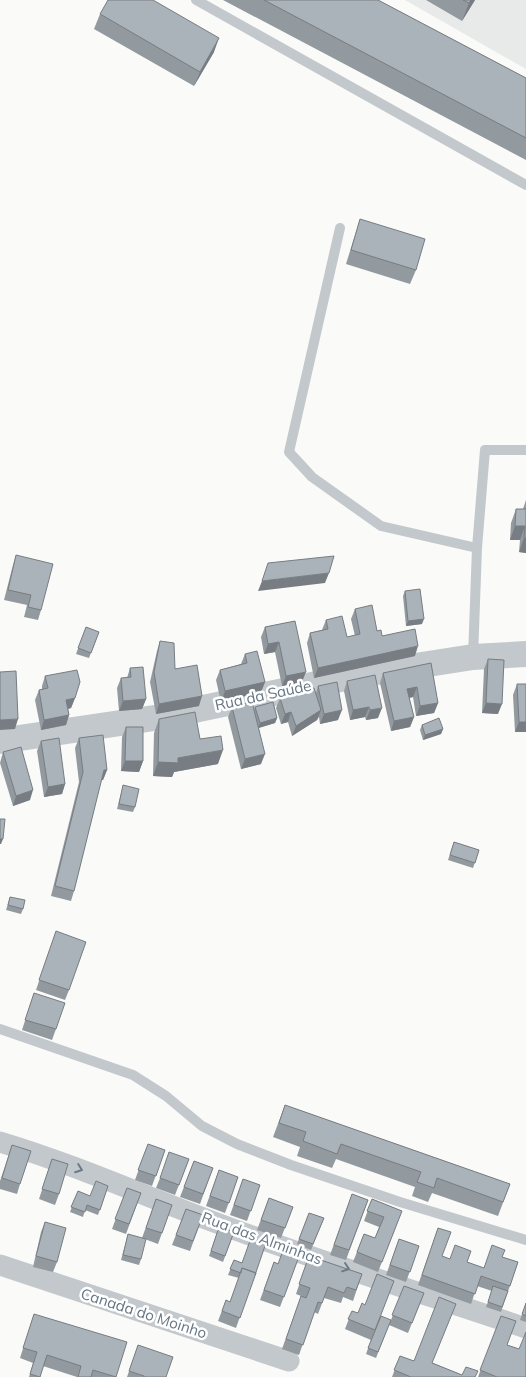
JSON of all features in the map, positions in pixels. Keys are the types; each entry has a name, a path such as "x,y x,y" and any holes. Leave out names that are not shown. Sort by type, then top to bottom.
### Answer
{"street":[{"name":"Rua da Saúde","path":"0,741 162,717 364,674 472,657 526,654"},
{"name":"Rua das Alminhas","path":"0,1142 103,1178 207,1219 342,1267 526,1328"},
{"name":"Canada do Moinho","path":"0,1265 289,1361"}],"lane":[{"path":"196,0 526,185"},
{"path":"340,228 290,452 312,477 381,526 477,548"},
{"path":"472,657 477,548 485,450 526,450"},
{"path":"0,1029 134,1075 166,1096 202,1126 237,1144 291,1165 400,1202 526,1240"}],"shaded area":[{"path":"405,0 526,0 526,69"}],"building":[{"path":"108,0 153,0 219,38 200,72 100,14"},
{"path":"264,0 378,0 526,78 526,138"},
{"path":"360,219 425,239 416,270 351,250"},
{"path":"516,509 526,509 526,538 524,538 525,526 515,526"},
{"path":"16,555 53,564 41,610 28,607 31,595 8,590"},
{"path":"334,556 329,573 262,581 268,563"},
{"path":"420,589 424,619 408,621 405,591"},
{"path":"372,605 377,631 381,630 382,636 415,629 418,646 318,668 310,633 328,629 326,620 342,616 347,637 360,634 355,609"},
{"path":"295,621 306,672 286,676 279,642 268,644 265,627"},
{"path":"86,627 99,632 91,653 78,648"},
{"path":"160,641 174,643 175,669 197,665 202,696 159,704 154,672"},
{"path":"257,651 265,682 225,691 220,670 247,663 245,654"},
{"path":"488,659 504,660 502,704 486,703"},
{"path":"431,663 438,703 420,706 417,687 407,689 414,717 394,721 383,673"},
{"path":"143,667 146,699 123,701 121,678 131,677 130,668"},
{"path":"77,670 80,682 75,698 66,700 69,715 44,720 39,690 48,688 45,676"},
{"path":"16,671 18,719 0,720 0,672"},
{"path":"375,675 382,708 370,710 369,707 353,710 347,681"},
{"path":"337,682 342,710 324,714 318,686"},
{"path":"517,684 526,684 526,722 519,722"},
{"path":"314,688 321,710 296,726 291,712 285,714 280,698"},
{"path":"252,702 265,754 245,759 232,707"},
{"path":"273,702 277,718 260,723 255,707"},
{"path":"195,712 200,739 221,736 223,750 178,758 178,763 158,762 159,719"},
{"path":"439,718 443,729 425,735 422,725"},
{"path":"126,727 143,727 143,761 125,761"},
{"path":"103,735 107,770 104,770 74,891 55,886 83,772 79,738"},
{"path":"59,738 65,784 48,787 41,741"},
{"path":"21,747 33,790 16,796 3,752"},
{"path":"123,785 139,789 135,807 119,804"},
{"path":"0,819 5,819 3,839 0,839"},
{"path":"454,842 479,850 475,863 450,855"},
{"path":"10,897 25,900 23,909 8,905"},
{"path":"56,931 86,942 69,990 39,980"},
{"path":"34,993 65,1003 56,1029 25,1020"},
{"path":"285,1105 510,1184 503,1202 437,1178 434,1188 417,1182 421,1172 341,1144 337,1154 303,1141 306,1132 279,1123"},
{"path":"148,1144 165,1150 156,1176 138,1170"},
{"path":"12,1145 31,1151 20,1184 2,1178"},
{"path":"169,1152 189,1159 179,1185 160,1178"},
{"path":"52,1159 68,1164 59,1194 42,1189"},
{"path":"194,1161 213,1168 203,1194 184,1187"},
{"path":"219,1170 238,1177 229,1203 210,1196"},
{"path":"243,1179 260,1185 251,1211 234,1205"},
{"path":"96,1181 108,1186 100,1210 87,1205 85,1212 71,1207 78,1191 90,1196"},
{"path":"127,1188 141,1193 129,1224 115,1219"},
{"path":"352,1194 368,1200 349,1250 334,1245"},
{"path":"269,1198 293,1207 285,1228 261,1220"},
{"path":"156,1199 172,1205 162,1233 146,1228"},
{"path":"372,1199 402,1211 382,1262 357,1252 364,1234 375,1238 384,1217 367,1211"},
{"path":"186,1209 203,1215 193,1241 176,1235"},
{"path":"309,1213 324,1218 313,1244 299,1239"},
{"path":"45,1222 66,1228 57,1262 36,1256"},
{"path":"219,1227 234,1232 225,1256 211,1251"},
{"path":"438,1228 451,1232 442,1256 450,1259 455,1245 471,1251 467,1262 484,1268 492,1245 505,1250 502,1257 518,1262 510,1286 481,1276 475,1294 422,1275"},
{"path":"128,1234 146,1239 141,1259 123,1255"},
{"path":"251,1238 266,1243 256,1273 242,1268 241,1273 230,1269 234,1260 242,1263"},
{"path":"399,1239 419,1246 410,1272 390,1265"},
{"path":"285,1245 301,1251 284,1297 264,1290 274,1262 278,1264"},
{"path":"309,1256 362,1274 356,1290 347,1287 344,1293 328,1287 322,1303 318,1302 303,1345 286,1339 301,1296 306,1298 310,1288 299,1284"},
{"path":"242,1268 256,1273 240,1318 222,1311 226,1300 230,1302"},
{"path":"377,1274 394,1281 375,1330 348,1319 352,1311 358,1313 362,1303 365,1305"},
{"path":"404,1286 424,1293 412,1323 392,1315"},
{"path":"493,1286 508,1291 502,1307 488,1302"},
{"path":"439,1297 456,1304 432,1363 462,1375 466,1367 478,1371 475,1377 411,1377 394,1370 400,1356 414,1361"},
{"path":"526,1303 526,1316 522,1314"},
{"path":"34,1314 127,1342 116,1377 93,1370 91,1377 78,1377 81,1366 47,1355 40,1377 30,1374 37,1352 23,1348"},
{"path":"381,1316 391,1320 378,1352 368,1348"},
{"path":"501,1316 516,1321 507,1345 519,1349 526,1332 526,1377 497,1377 480,1370"},
{"path":"138,1345 173,1357 166,1377 144,1377 129,1371"}]}
